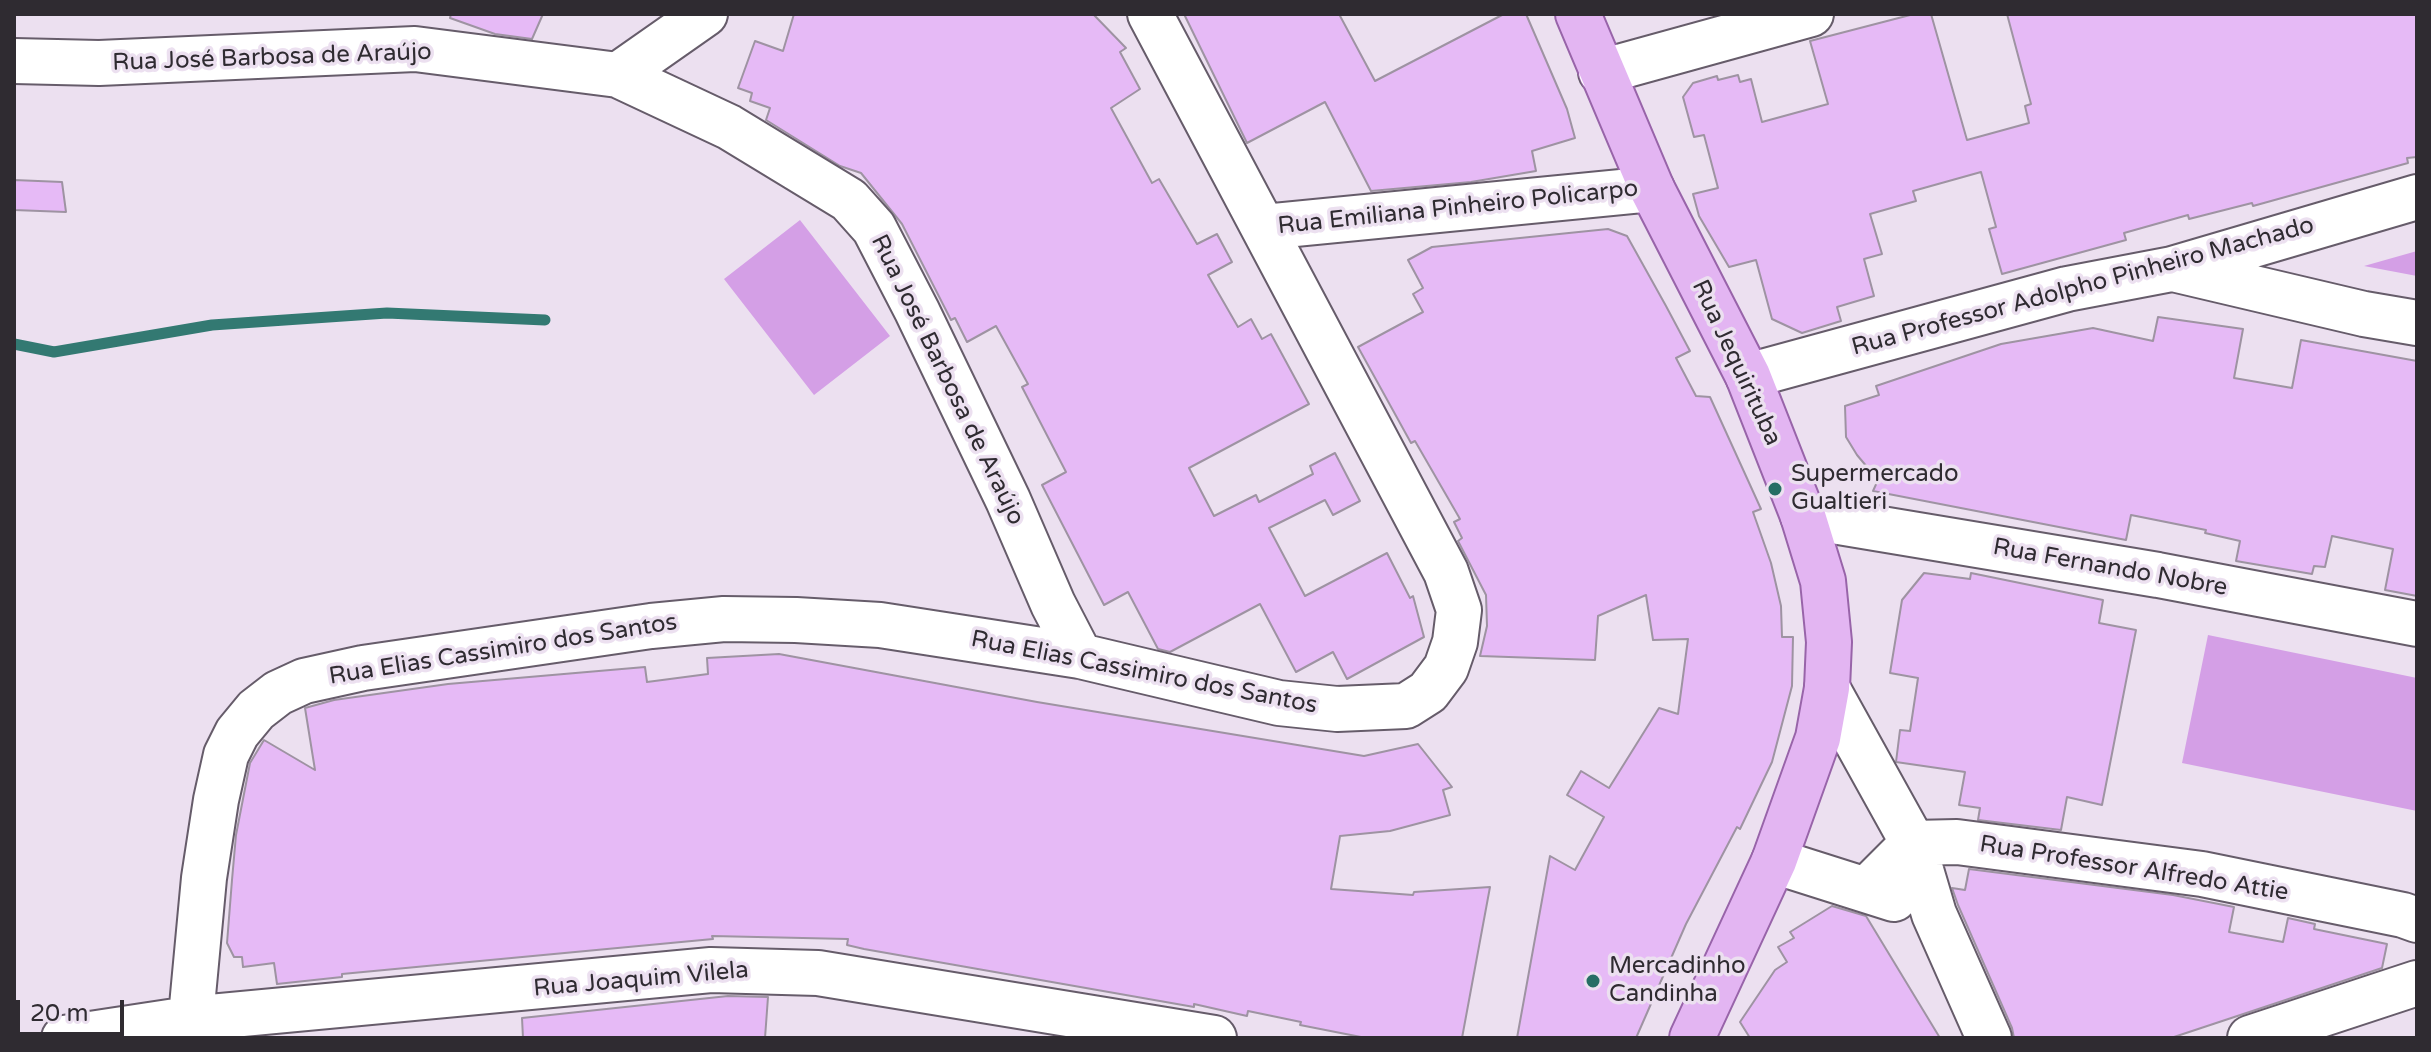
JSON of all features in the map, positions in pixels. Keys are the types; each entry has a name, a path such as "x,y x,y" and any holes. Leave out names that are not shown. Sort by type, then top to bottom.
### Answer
{"main road":[{"name":"Rua Jequirituba","path":"1578,14 1652,189 1748,376 1803,516 1823,581 1829,642 1827,688 1818,738 1774,861 1692,1038"}],"street":[{"path":"618,75 705,14"},
{"name":"Rua Elias Cassimiro dos Santos","path":"189,1029 204,878 226,755 237,733 256,710 278,693 304,681 408,661 651,626 724,619 880,625 1080,656 1279,703 1337,709 1406,706 1428,692 1446,668 1455,642 1459,610 1446,572 1150,14"},
{"path":"1601,72 1811,14"},
{"name":"Rua José Barbosa de Araújo","path":"14,61 99,63 415,49 618,75 729,127 849,200 874,228 1008,500 1053,604 1080,656"},
{"name":"Rua Emiliana Pinheiro Policarpo","path":"1264,227 1652,189"},
{"name":"Rua Professor Adolpho Pinheiro Machado","path":"1748,376 2067,289 2172,269 2417,197"},
{"path":"2172,269 2364,314 2417,323"},
{"name":"Rua Fernando Nobre","path":"1803,516 2158,575 2417,624"},
{"path":"1827,688 1913,843 1934,914 1989,1038"},
{"name":"Rua Professor Alfredo Attie","path":"1913,843 1957,842 2202,874 2417,920"},
{"path":"1867,889 1913,843"},
{"path":"1774,861 1867,889 1934,914"},
{"name":"Rua Joaquim Vilela","path":"64,1038 189,1029 742,969 818,973 1214,1038"},
{"path":"2250,1038 2417,983"}],"shaded area":[{"path":"800,220 890,336 814,395 724,279"},
{"path":"2417,251 2417,276 2364,266"},
{"path":"2208,635 2417,678 2417,811 2182,763"}],"building":[{"path":"451,14 543,14 532,39 495,34 450,18"},
{"path":"794,14 1093,14 1126,48 1120,52 1140,89 1111,108 1152,183 1159,179 1197,244 1217,234 1232,262 1208,275 1238,327 1251,319 1262,339 1271,334 1309,404 1189,468 1214,516 1256,495 1259,502 1313,474 1310,466 1335,453 1360,501 1333,515 1325,500 1269,528 1305,596 1387,553 1410,598 1413,596 1424,637 1347,679 1333,652 1296,672 1260,604 1170,652 1158,649 1128,592 1104,605 1042,485 1066,472 1022,387 1028,384 996,326 967,342 955,318 951,320 902,224 861,173 840,166 766,120 770,108 750,101 752,93 738,88 755,41 783,51"},
{"path":"1184,14 1339,14 1375,81 1504,14 1526,14 1567,109 1575,138 1532,151 1536,171 1471,182 1371,191 1325,102 1247,143"},
{"path":"1914,14 1931,14 1967,140 2029,123 2025,106 2031,104 2007,14 2417,14 2417,157 2407,158 2408,163 2253,206 2252,203 2189,219 2188,215 2124,233 2126,240 2002,274 1989,229 1996,227 1981,172 1913,191 1916,201 1870,214 1882,254 1864,259 1874,296 1837,307 1841,321 1802,333 1772,319 1756,260 1729,267 1699,216 1693,194 1718,188 1704,135 1694,137 1683,97 1693,83 1717,76 1718,80 1738,75 1740,82 1751,79 1762,122 1828,104 1810,41"},
{"path":"14,180 62,182 66,212 14,210"},
{"path":"1608,229 1627,236 1666,306 1690,351 1676,358 1696,396 1710,397 1761,509 1753,512 1771,563 1781,606 1782,637 1793,637 1792,686 1772,762 1740,829 1737,827 1686,924 1636,1038 1517,1038 1550,856 1575,870 1604,817 1567,795 1581,771 1609,788 1659,708 1678,714 1688,639 1653,640 1646,595 1598,616 1595,660 1480,656 1487,626 1486,595 1458,541 1462,538 1454,522 1460,519 1415,441 1411,443 1358,347 1423,312 1413,294 1423,288 1408,260 1432,247"},
{"path":"2158,317 2243,329 2234,378 2292,388 2301,340 2417,361 2417,596 2385,590 2393,549 2332,536 2325,567 2314,566 2312,574 2236,561 2240,541 2205,533 2206,530 2131,515 2126,540 1873,491 1878,480 1846,437 1845,406 1879,395 1876,386 2001,344 2093,328 2153,341"},
{"path":"1924,573 1970,579 1971,573 2103,600 2099,623 2136,630 2102,805 2067,797 2061,830 1978,820 1980,808 1959,805 1965,772 1896,762 1900,730 1910,731 1918,678 1890,673 1902,600"},
{"path":"779,654 1037,702 1364,756 1418,744 1452,787 1443,790 1450,815 1390,831 1340,836 1331,889 1413,895 1414,892 1490,887 1462,1038 1366,1038 1248,1011 1247,1016 1194,1004 1194,1007 864,949 847,945 848,939 712,936 713,939 342,974 342,977 277,984 274,963 243,967 242,957 234,957 227,943 232,880 236,835 250,763 264,740 315,770 305,708 334,700 448,684 645,667 647,682 708,674 707,658"},
{"path":"1969,869 2173,895 2234,907 2229,932 2283,942 2288,918 2315,924 2314,929 2387,944 2382,968 2171,1038 2014,1038 1952,888 1965,890"},
{"path":"1832,906 1866,916 1940,1038 1750,1038 1740,1022 1775,970 1787,962 1778,947 1794,938 1790,932"},
{"path":"728,996 768,997 765,1038 523,1038 522,1018"}],"waterway":[{"path":"14,344 54,352 212,325 387,313 545,320"}],"place":[{"name":"Supermercado Gualtieri","path":"1775,489"},
{"name":"Mercadinho Candinha","path":"1593,981"}]}
